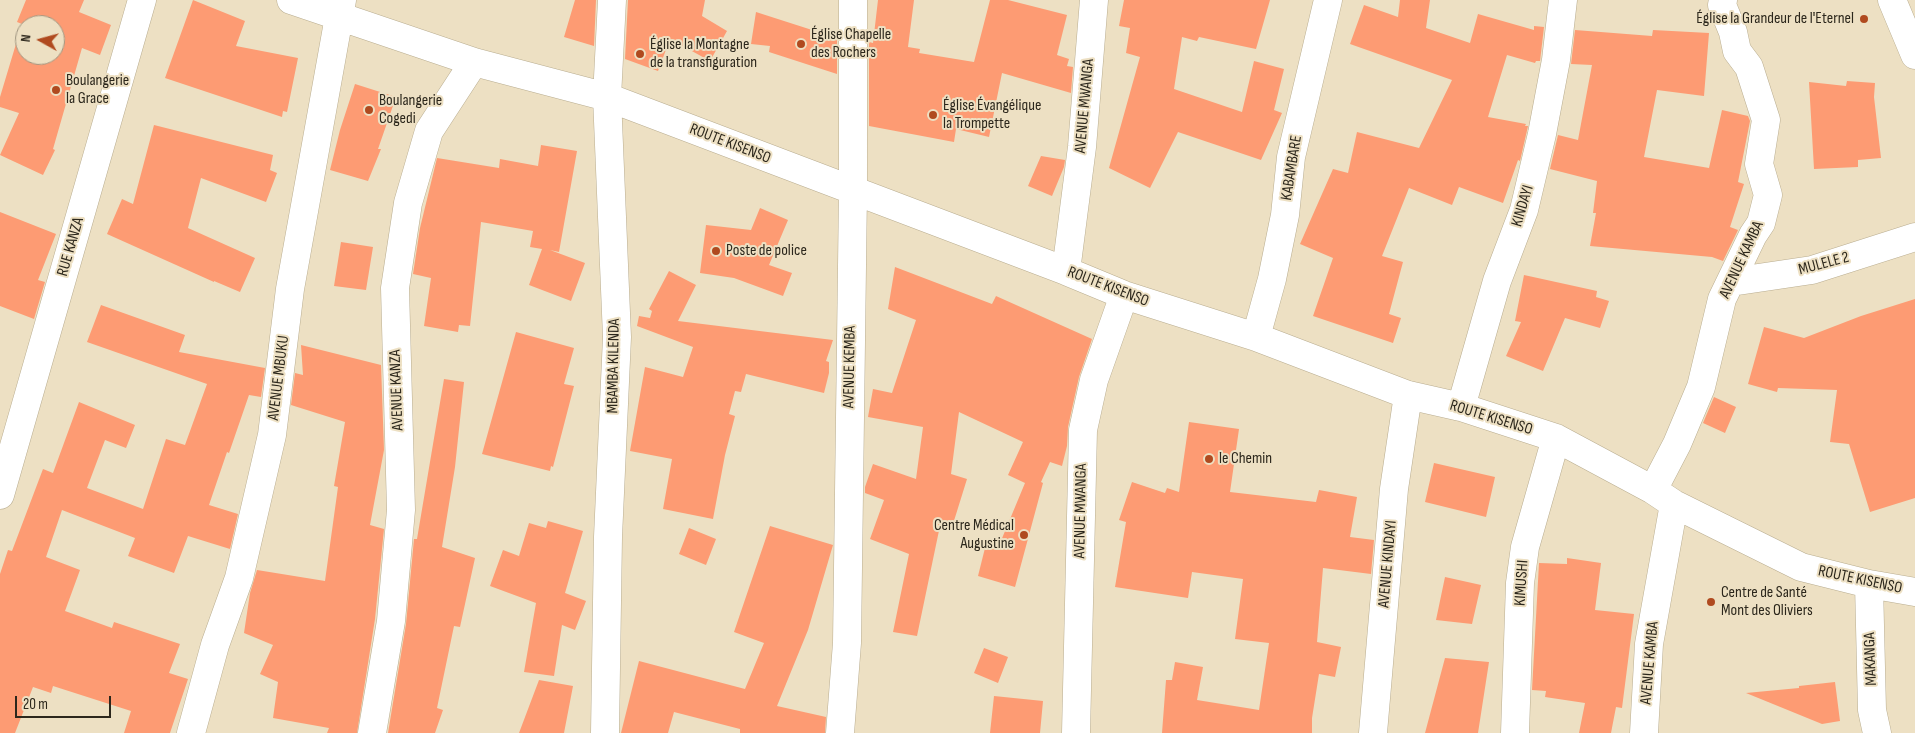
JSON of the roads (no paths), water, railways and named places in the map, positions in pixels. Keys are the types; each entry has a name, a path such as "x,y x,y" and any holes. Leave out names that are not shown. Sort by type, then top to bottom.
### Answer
{"street":[{"name":"RUE KANZA","path":"0,495 142,0"},
{"name":"ROUTE KISENSO","path":"291,0 341,8 474,62 607,97 1066,271 1124,295 1256,337 1408,395 1460,407 1556,438 1664,497 1802,567 1869,584 1915,592"},
{"name":"MBAMBA KILENDA","path":"605,733 608,537 617,337 607,97 612,0"},
{"name":"AVENUE KEMBA","path":"840,733 847,642 853,190 853,0"},
{"name":"AVENUE MWANGA","path":"1066,271 1082,146 1094,0"},
{"name":"KABAMBARE","path":"1256,337 1272,279 1286,215 1292,157 1328,0"},
{"name":"KINDAYI","path":"1460,407 1497,282 1524,210 1542,134 1556,60 1563,0"},
{"name":"AVENUE KAMBA","path":"1644,733 1649,644 1664,497 1677,444 1702,387 1722,299 1753,235 1761,224 1768,195 1759,164 1766,120 1749,67 1737,51 1733,32 1722,5 1723,0"},
{"path":"1892,0 1915,55"},
{"name":"AVENUE MBUKU","path":"191,733 215,644 239,578 272,435 290,289 341,8"},
{"name":"AVENUE KANZA","path":"372,733 391,621 400,510 396,278 408,202 429,131 474,62"},
{"name":"MULELE 2","path":"1731,282 1812,270 1915,237"},
{"name":"AVENUE MWANGA","path":"1076,733 1083,430 1094,380 1124,295"},
{"name":"AVENUE KINDAYI","path":"1373,733 1394,489 1408,395"},
{"name":"KIMUSHI","path":"1515,733 1520,583 1525,547 1556,438"},
{"name":"MAKANGA","path":"1869,584 1872,710 1877,733"}],"place":[{"name":"Église la Grandeur de l'Eternel","path":"1864,19"},
{"name":"Église Chapelle des Rochers","path":"801,44"},
{"name":"Église la Montagne de la transfiguration","path":"640,54"},
{"name":"Boulangerie la Grace","path":"56,90"},
{"name":"Boulangerie Cogedi","path":"369,110"},
{"name":"Église Évangélique la Trompette","path":"933,115"},
{"name":"Poste de police","path":"716,251"},
{"name":"le Chemin","path":"1209,459"},
{"name":"Centre Médical Augustine","path":"1024,535"},
{"name":"Centre de Santé Mont des Oliviers","path":"1711,602"}]}
